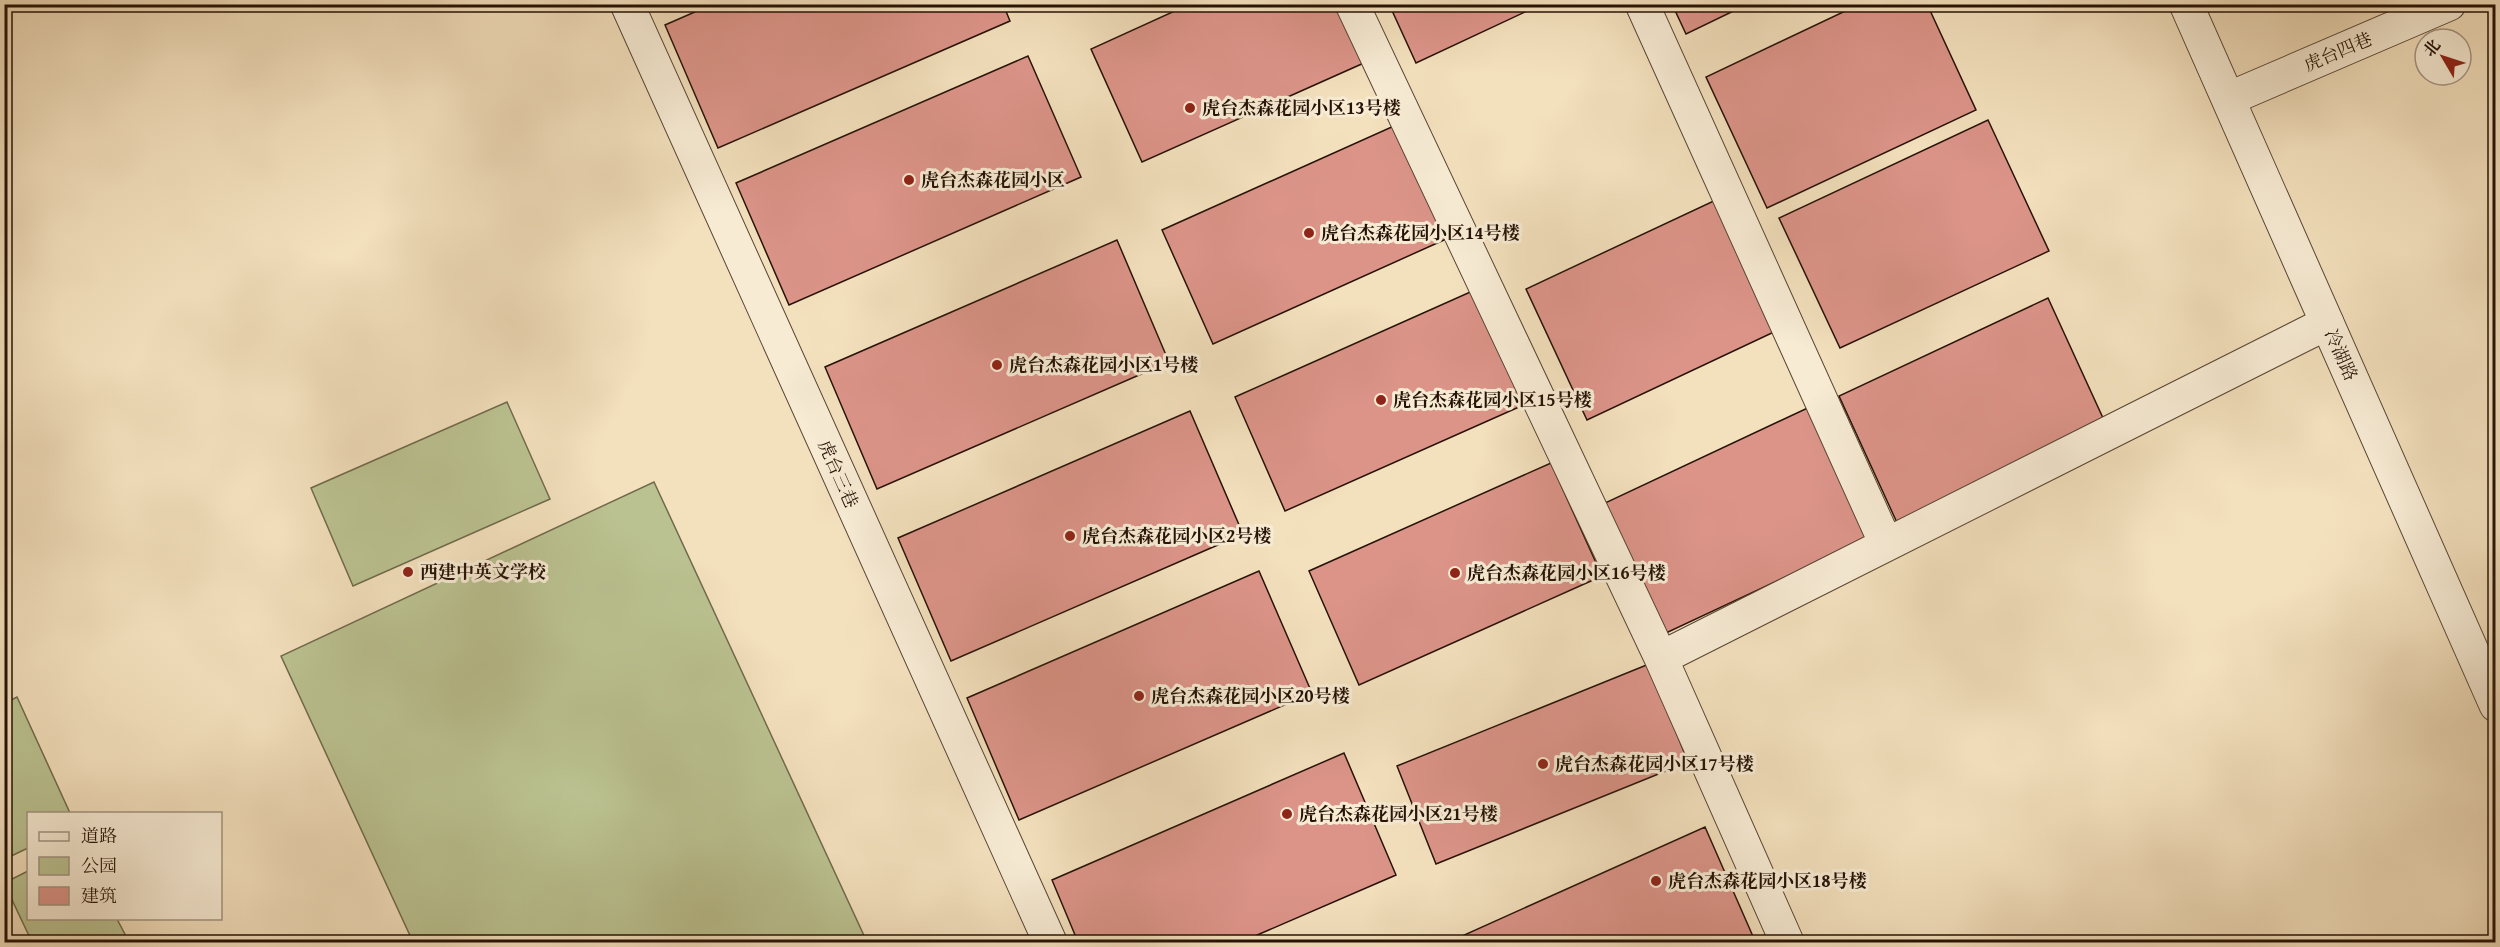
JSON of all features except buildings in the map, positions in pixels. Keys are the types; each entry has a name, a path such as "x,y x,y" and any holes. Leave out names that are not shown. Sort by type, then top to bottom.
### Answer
{"street":[{"name":"虎台三巷","path":"627,4 1050,942"},
{"path":"1352,4 1661,657 1787,942"},
{"path":"1642,4 1886,544"},
{"name":"冷湖路","path":"2186,4 2496,705"},
{"name":"虎台四巷","path":"2228,99 2449,4"},
{"path":"1661,657 2326,323"}],"green space":[{"path":"507,402 550,499 353,586 311,488"},
{"path":"654,482 867,942 413,942 281,656"},
{"path":"17,697 70,812 27,812 27,848 5,859 5,703"},
{"path":"27,872 27,920 118,920 129,942 32,942 4,883"}],"place":[{"name":"虎台杰森花园小区13号楼","path":"1190,108"},
{"name":"虎台杰森花园小区","path":"909,180"},
{"name":"虎台杰森花园小区14号楼","path":"1309,233"},
{"name":"虎台杰森花园小区1号楼","path":"997,365"},
{"name":"虎台杰森花园小区15号楼","path":"1381,400"},
{"name":"虎台杰森花园小区2号楼","path":"1070,536"},
{"name":"西建中英文学校","path":"408,572"},
{"name":"虎台杰森花园小区16号楼","path":"1455,573"},
{"name":"虎台杰森花园小区20号楼","path":"1139,696"},
{"name":"虎台杰森花园小区17号楼","path":"1543,764"},
{"name":"虎台杰森花园小区21号楼","path":"1287,814"},
{"name":"虎台杰森花园小区18号楼","path":"1656,881"}]}
